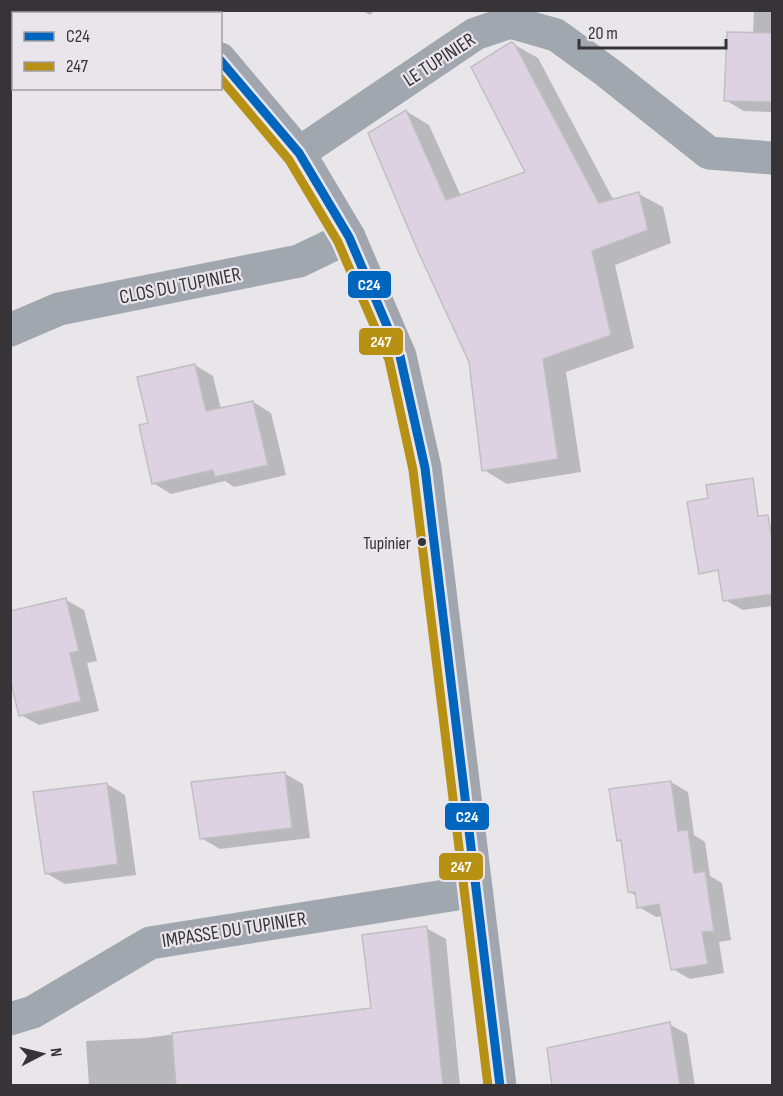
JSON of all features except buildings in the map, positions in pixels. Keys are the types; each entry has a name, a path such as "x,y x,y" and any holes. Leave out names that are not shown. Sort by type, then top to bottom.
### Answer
{"main road":[{"path":"222,60 299,153 349,237 400,356 425,468 500,1086"}],"street":[{"name":"LE TUPINIER","path":"299,153 475,34 510,22 556,35 607,72 709,153 772,158"},
{"name":"CLOS DU TUPINIER","path":"10,330 59,309 299,261 349,237"},
{"name":"IMPASSE DU TUPINIER","path":"10,1019 33,1012 150,943 476,891"}],"transit line":[{"name":"C24","path":"222,62 299,153 349,237 400,356 425,468 500,1086"},
{"name":"247","path":"222,80 289,160 338,242 389,360 413,470 488,1086"}],"place":[{"name":"Tupinier","path":"422,542"}]}
